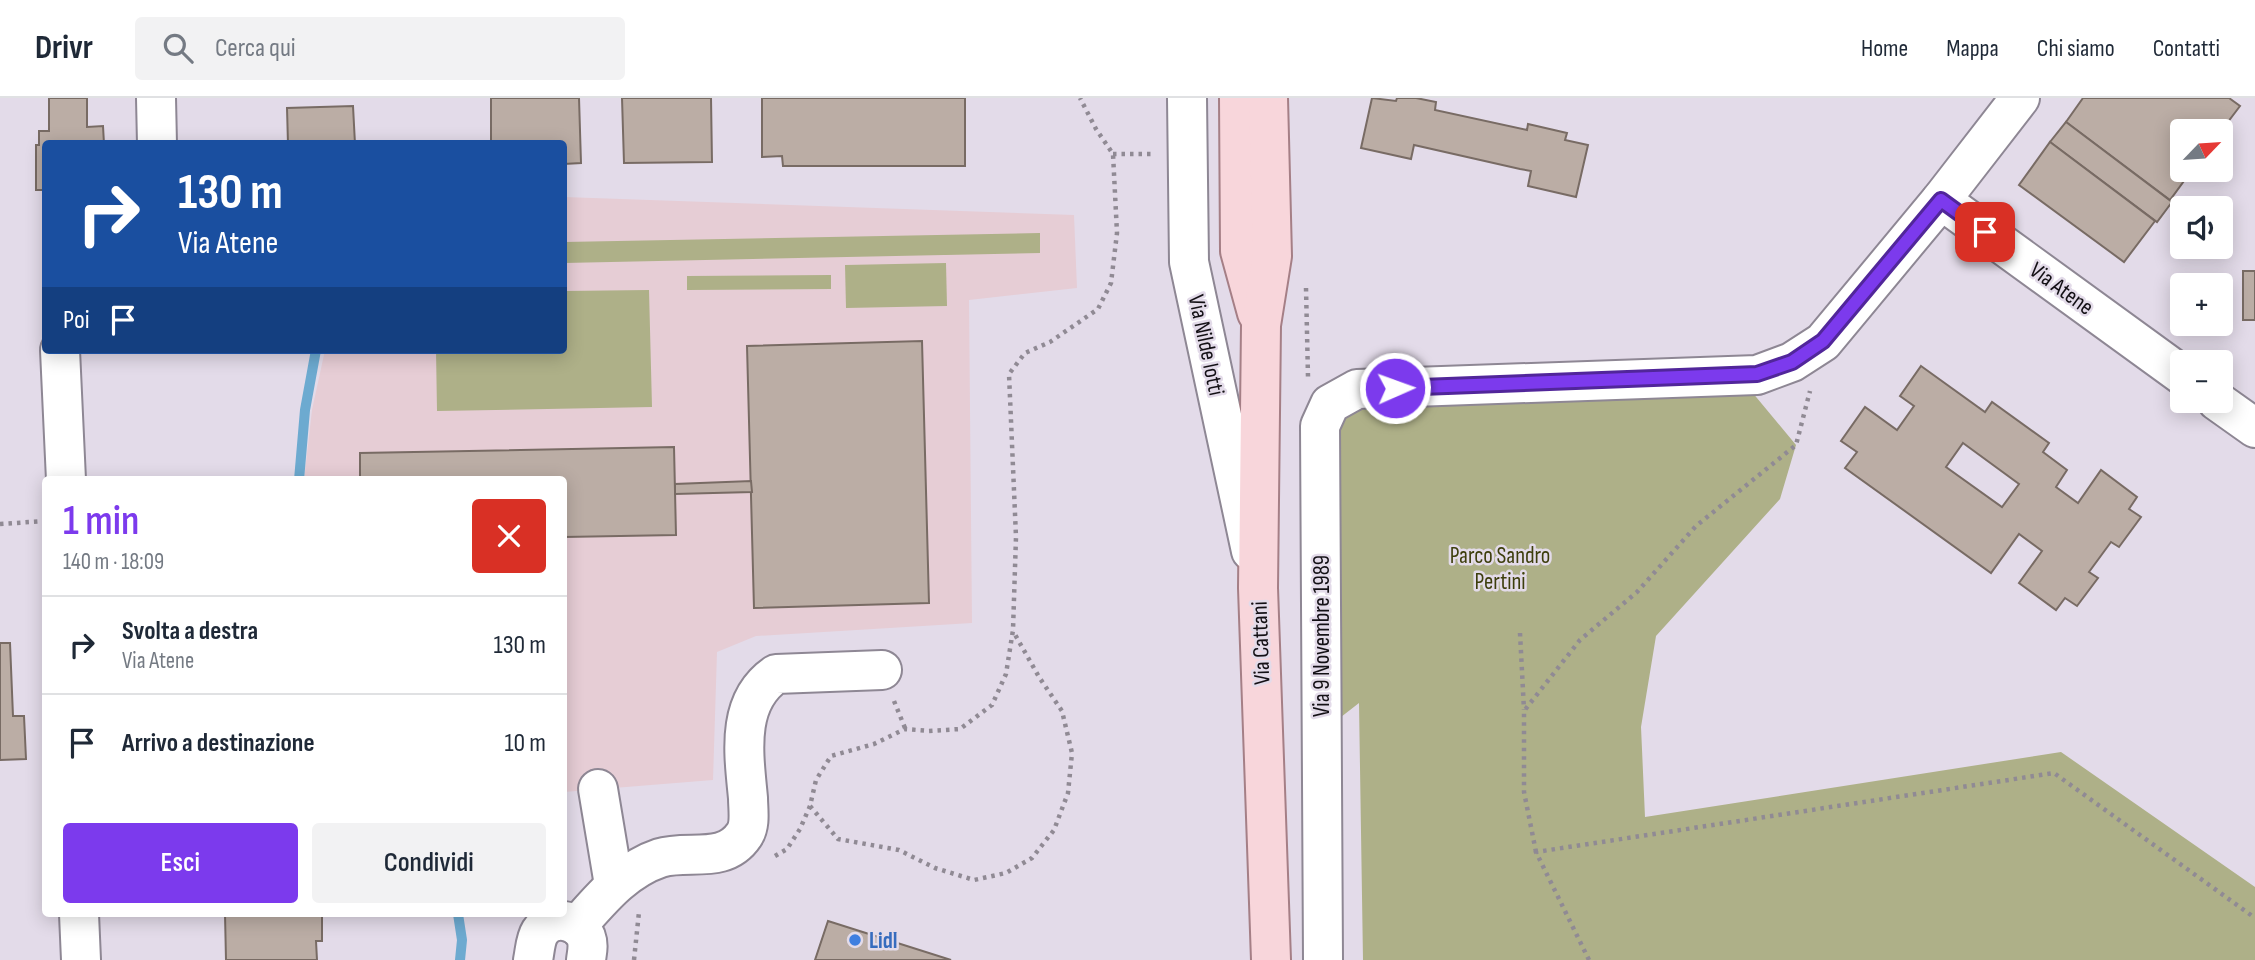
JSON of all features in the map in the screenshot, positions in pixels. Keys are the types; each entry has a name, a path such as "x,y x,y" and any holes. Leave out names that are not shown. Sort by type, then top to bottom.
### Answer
{"main road":[{"name":"Via Cattani","path":"1239,98 1240,251 1261,325"},
{"name":"Via Cattani","path":"1268,98 1272,256 1261,325 1258,588 1271,960"}],"street":[{"path":"156,98 157,140"},
{"name":"Via Nilde Iotti","path":"1187,98 1189,262 1258,588"},
{"name":"Via 9 Novembre 1989","path":"1323,960 1320,426 1330,404 1357,388 1757,374 1792,362 1823,341 1941,200 2020,98"},
{"name":"Via Atene","path":"1941,200 2170,366"},
{"path":"61,354 66,476"},
{"path":"2233,412 2255,428"},
{"path":"533,960 538,936 546,925 559,921 582,943 627,893 645,865 662,857 716,855 733,846 746,833 749,817 746,718 753,698 765,682 776,674 883,670"},
{"path":"598,789 627,893"},
{"path":"79,917 81,960"}],"path":[{"path":"769,859 787,849 800,829 810,806 816,780 831,757 874,744 905,729 960,729 992,705 1006,674 1013,630 1016,537 1009,374 1025,353 1050,342 1098,309 1111,283 1117,233 1113,154 1080,98"},
{"path":"1524,711 1580,640 1637,592 1696,526 1796,445 1823,341"},
{"path":"0,524 42,521"},
{"path":"810,806 838,838 899,850 935,868 974,880 1006,873 1032,858 1054,830 1059,818 1068,793 1072,753 1062,711 1013,630"},
{"path":"1520,633 1524,792 1536,852 1589,960"},
{"path":"1536,852 2054,773 2255,918"},
{"path":"627,893 634,960"}],"shaded area":[{"path":"567,197 1074,215 1077,288 969,300 972,623 756,636 717,652 713,780 567,792 567,476 304,476 312,410 324,354 567,354"}],"green space":[{"path":"1040,233 1040,253 567,263 567,242"},
{"path":"946,263 947,306 846,308 845,265"},
{"path":"831,275 831,289 687,290 687,276"},
{"path":"649,290 652,407 437,411 436,354 567,354 567,291"},
{"name":"Parco Sandro Pertini","path":"1747,386 1796,445 1780,499 1656,636 1641,727 1645,817 2061,752 2255,887 2255,960 1363,960 1359,703 1332,724 1337,417 1356,406"}],"building":[{"path":"49,98 87,98 87,127 103,126 104,140 42,140 42,190 36,190 36,145 39,145 39,131 49,131"},
{"path":"491,98 579,98 581,163 567,164 567,140 491,140"},
{"path":"622,98 711,98 712,162 624,163"},
{"path":"762,98 965,98 965,166 783,166 782,156 762,157"},
{"path":"1372,98 1396,101 1397,98 1416,98 1436,102 1435,110 1527,130 1528,124 1567,133 1565,140 1588,145 1576,197 1528,186 1531,171 1414,145 1411,159 1361,148"},
{"path":"2083,98 2229,98 2240,106 2230,119 2170,119 2170,182 2183,182 2173,196 2170,196 2170,200 2066,122"},
{"path":"353,106 355,140 288,140 287,108"},
{"path":"2066,122 2170,200 2170,205 2157,222 2050,142"},
{"path":"2050,142 2155,221 2124,262 2019,185"},
{"path":"2243,271 2255,271 2255,320 2243,320"},
{"path":"922,341 929,603 754,608 747,346"},
{"path":"1921,366 1985,412 1992,402 2049,443 2043,452 2067,470 2056,487 2078,503 2101,470 2137,497 2129,509 2141,517 2119,547 2111,542 2089,572 2098,578 2077,606 2065,598 2056,610 2019,583 2042,551 2019,534 1991,573 1845,468 1857,452 1841,441 1865,407 1897,430 1914,406 1900,396","holes":["1963,443 2019,484 2002,507 1946,467"]},
{"path":"674,447 676,535 567,537 567,476 360,476 360,453"},
{"path":"751,481 752,492 675,494 675,484"},
{"path":"0,643 10,643 13,716 24,716 26,759 0,760"},
{"path":"225,917 322,917 322,941 316,941 317,960 226,960"},
{"name":"Lidl","path":"828,921 951,960 815,960"}],"waterway":[{"path":"299,476 305,410 315,354"},
{"path":"458,917 462,940 460,960"}],"place":[{"name":"Lidl","path":"855,940"}],"route":[{"path":"1395,388 1757,374 1792,362 1823,341 1941,200 1985,232"}]}
